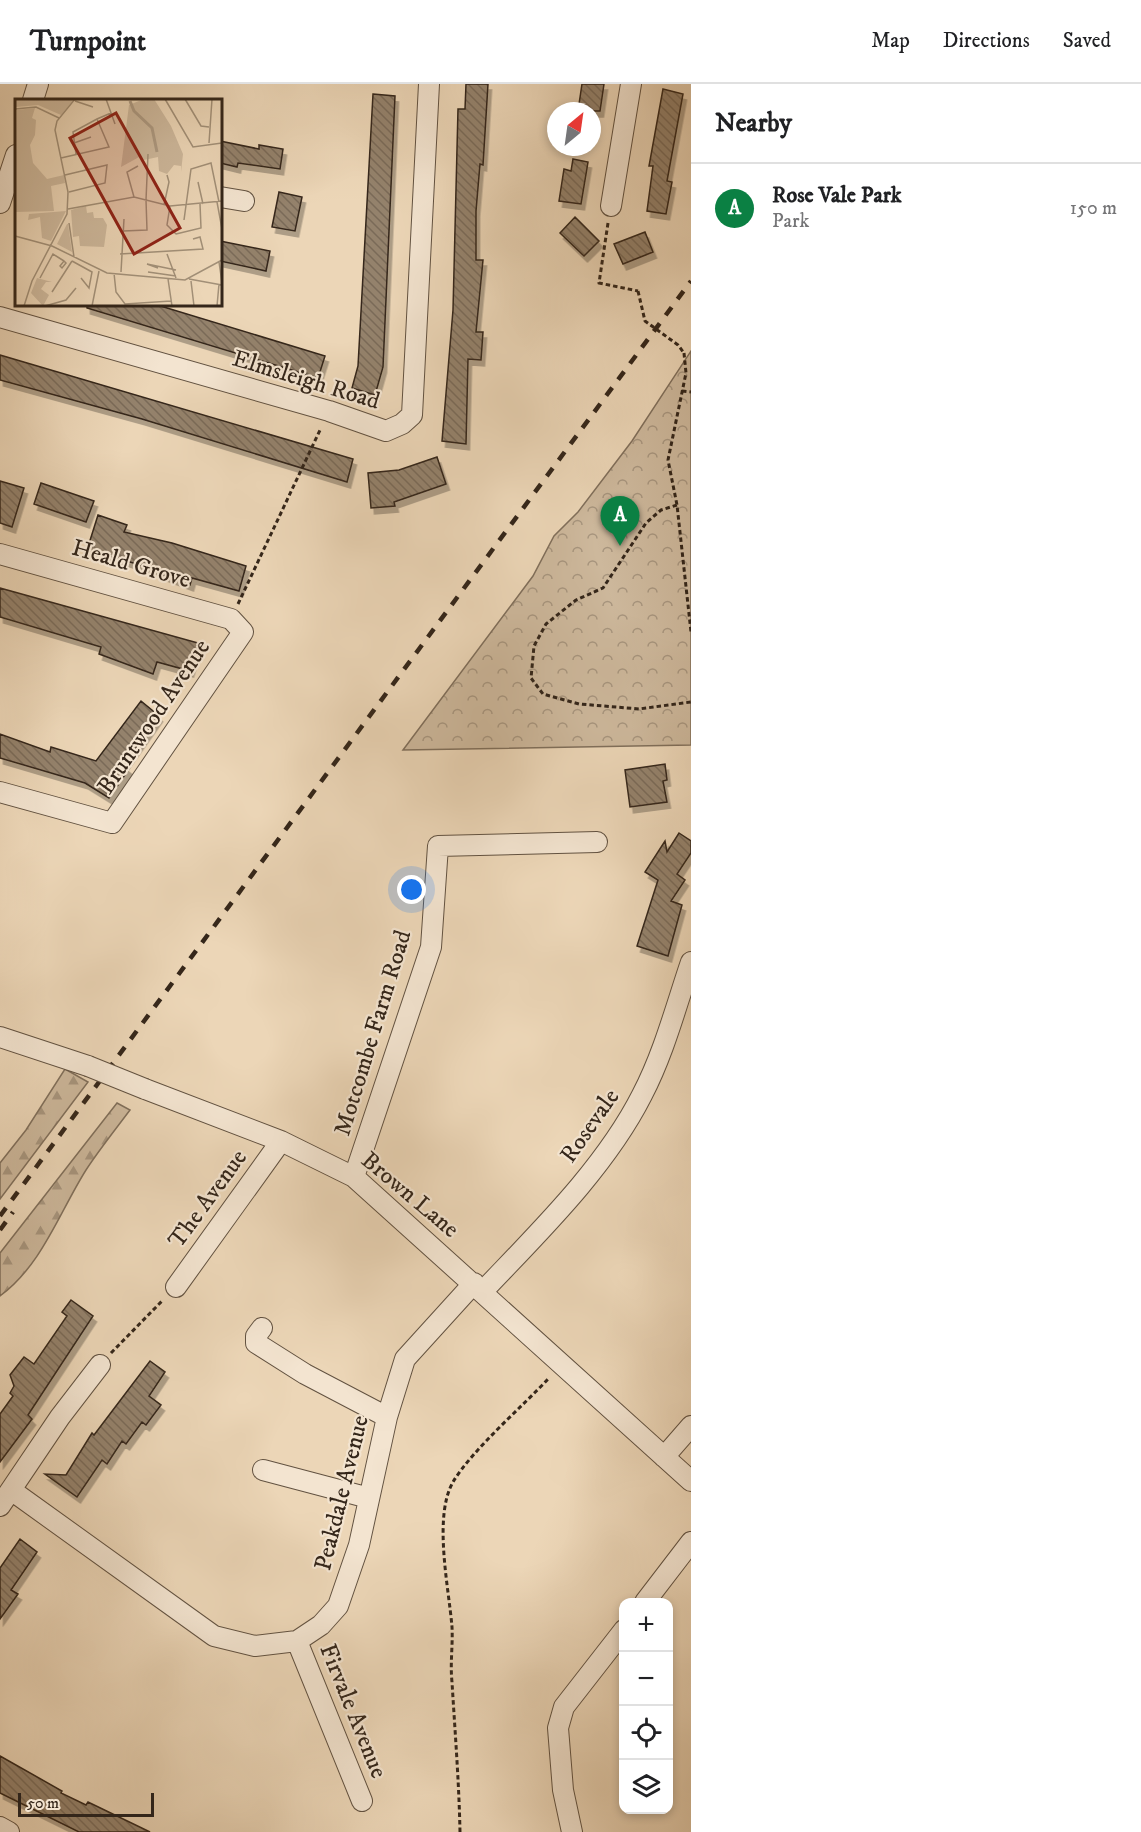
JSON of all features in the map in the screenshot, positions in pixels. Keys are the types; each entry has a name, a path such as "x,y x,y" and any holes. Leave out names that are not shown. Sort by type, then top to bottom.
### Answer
{"street":[{"path":"33,99 38,84"},
{"name":"Elmsleigh Road","path":"0,317 329,411 386,431 402,424 412,414 429,84"},
{"path":"610,206 631,84"},
{"path":"0,202 15,164"},
{"path":"222,197 244,201"},
{"name":"Heald Grove","path":"0,554 237,625"},
{"name":"Bruntwood Avenue","path":"0,792 112,823 237,625"},
{"name":"Motcombe Farm Road","path":"354,1177 431,947 438,846 597,843"},
{"name":"Rosevale","path":"478,1287 546,1226 616,1139 642,1095 660,1055 691,962"},
{"name":"Brown Lane","path":"0,1037 88,1066 281,1141 354,1177 478,1287 561,1366 691,1480"},
{"name":"The Avenue","path":"176,1287 281,1141"},
{"name":"Peakdale Avenue","path":"5,1498 214,1636 255,1646 297,1641 321,1625 338,1606 359,1545 387,1417 405,1359 478,1287"},
{"path":"262,1328 255,1336 256,1343 305,1374 387,1417"},
{"path":"5,1498 60,1417 100,1365"},
{"path":"664,1457 691,1426"},
{"path":"263,1470 369,1498"},
{"path":"648,1598 691,1542"},
{"path":"572,1832 563,1790 558,1728 564,1707 619,1636"},
{"name":"Firvale Avenue","path":"297,1641 362,1801"},
{"path":"0,1827 9,1832"}],"path":[{"path":"610,206 599,283 638,291 645,321 678,345 684,353 686,373 668,460 677,505 691,632"},
{"path":"682,391 691,392"},
{"path":"237,625 329,411"},
{"path":"677,505 662,510 646,523 603,588 576,600 546,624 534,646 531,678 543,694 579,704 639,709 691,702"},
{"path":"100,1365 176,1287"},
{"path":"460,1832 459,1768 451,1679 452,1628 444,1555 446,1512 453,1484 472,1459 561,1366"}],"green space":[{"path":"691,351 691,745 403,750 533,576 554,536 578,512 632,441"},
{"path":"65,1069 88,1082 0,1199 0,1163 26,1130"},
{"path":"117,1103 130,1110 86,1170 39,1254 15,1283 0,1296 0,1253"}],"building":[{"path":"466,84 488,84 483,165 480,164 476,211 476,260 483,260 476,332 483,332 481,360 468,359 466,444 442,441 453,310 458,109 465,109"},
{"path":"582,84 604,84 601,104 601,102 579,102"},
{"path":"663,89 683,94 667,181 672,182 666,214 647,211 653,166 649,166"},
{"path":"373,94 395,96 383,367 375,395 352,388 358,366"},
{"path":"222,141 259,149 259,145 283,149 280,169 238,163 237,167 222,163"},
{"path":"573,159 588,162 581,204 559,201 564,169 571,171"},
{"path":"279,192 302,197 295,231 272,227"},
{"path":"575,217 599,241 584,256 560,233"},
{"path":"645,232 653,252 623,264 614,244"},
{"path":"222,241 270,251 266,271 222,261"},
{"path":"87,306 161,306 325,356 318,378 87,308"},
{"path":"0,355 353,459 347,482 142,419 0,380"},
{"path":"437,457 446,484 394,502 395,506 371,508 368,473 399,470"},
{"path":"0,481 24,488 12,527 0,523"},
{"path":"41,483 94,501 86,522 34,504"},
{"path":"98,515 127,525 124,532 172,543 246,566 239,591 192,578 190,585 161,574 162,571 87,550"},
{"path":"0,588 198,643 190,671 157,662 153,674 99,654 101,647 0,617"},
{"path":"141,701 159,716 124,765 129,769 109,798 85,783 0,758 0,734 50,752 51,747 96,761"},
{"path":"665,764 667,780 663,781 667,802 630,807 625,770"},
{"path":"679,833 691,841 691,853 677,874 685,880 671,901 682,905 668,956 637,946 658,880 645,872 665,841 667,852"},
{"path":"71,1300 93,1316 28,1415 32,1419 0,1462 0,1414 13,1396 10,1393 14,1386 10,1375 24,1357 34,1364 67,1316 62,1312"},
{"path":"150,1361 165,1372 149,1396 161,1405 146,1425 142,1422 126,1444 122,1441 107,1464 102,1460 77,1497 45,1474 66,1475 92,1433 94,1435"},
{"path":"20,1539 37,1552 11,1590 18,1594 0,1619 0,1568"},
{"path":"0,1756 62,1791 61,1793 86,1805 88,1802 150,1832 79,1832 0,1793"}],"railway":[{"path":"0,1216 691,281"},
{"path":"0,1230 13,1212"}],"place":[{"name":"Rose Vale Park","path":"620,546"}]}
